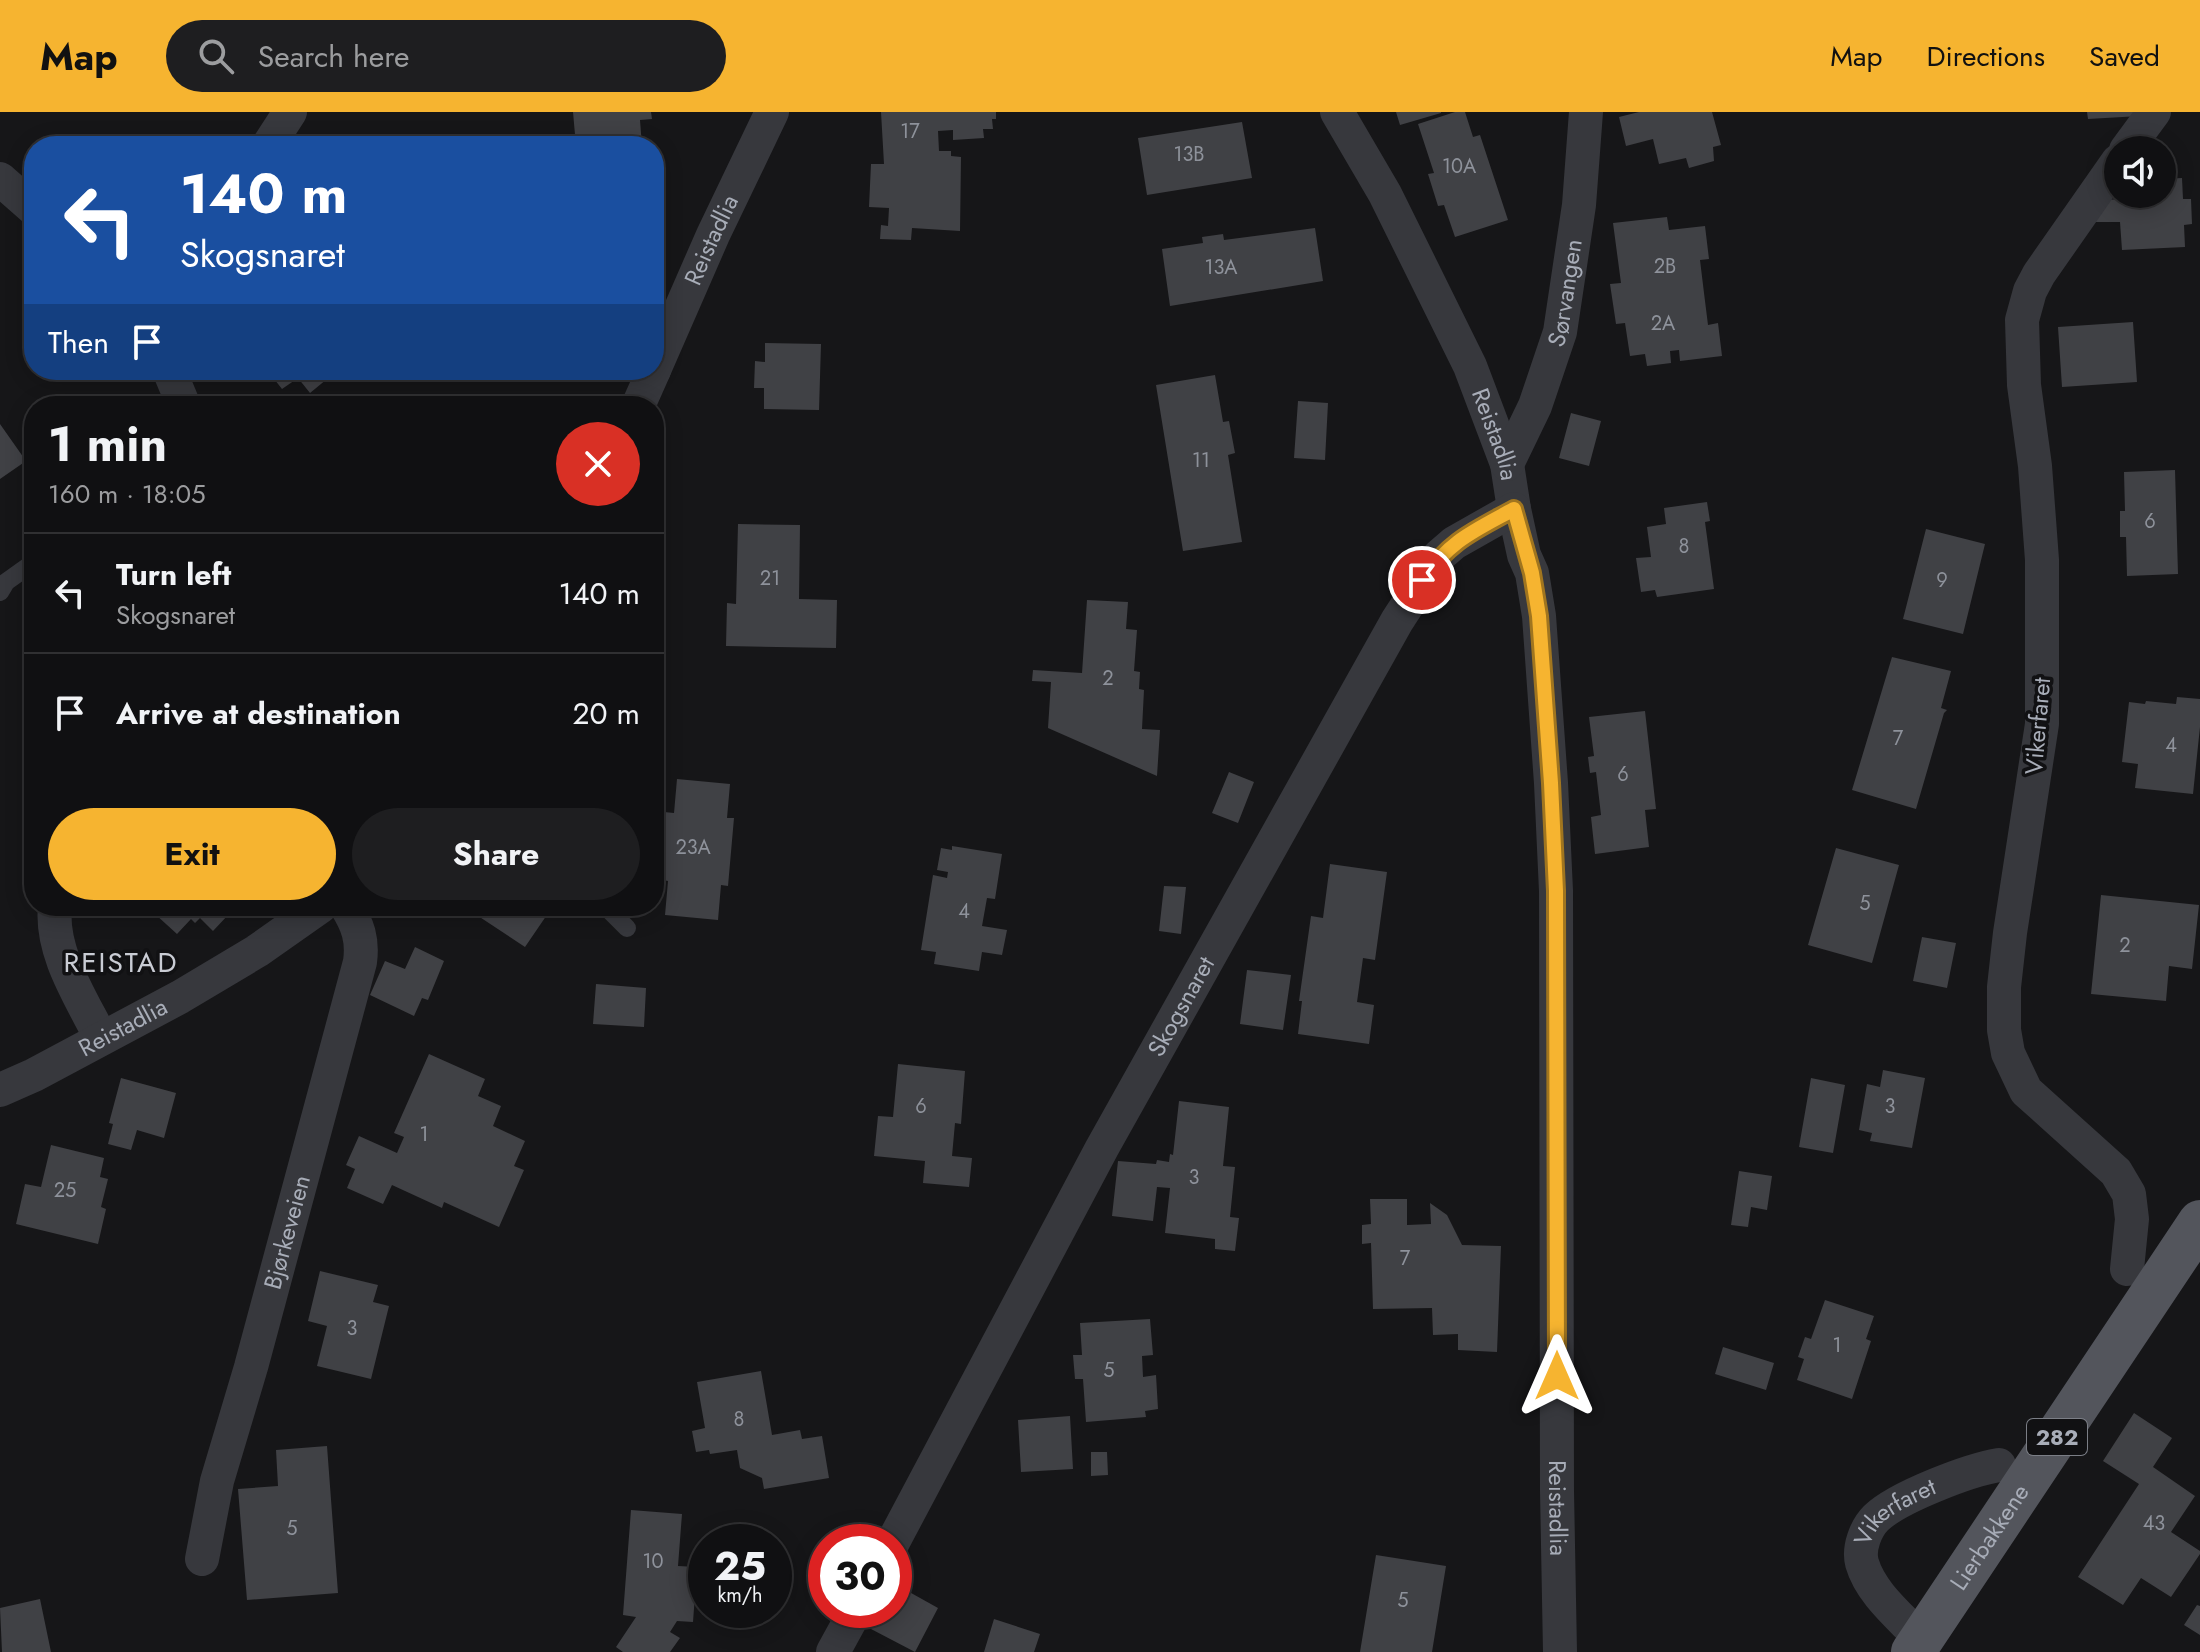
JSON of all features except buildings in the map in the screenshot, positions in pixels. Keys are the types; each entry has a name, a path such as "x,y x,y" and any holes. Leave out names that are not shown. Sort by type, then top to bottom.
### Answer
{"main road":[{"name":"Lierbakkene","path":"1917,1646 2200,1222"}],"street":[{"path":"274,136 290,112"},
{"name":"Reistadlia","path":"664,347 772,112"},
{"name":"Reistadlia","path":"1337,112 1385,194 1470,366 1507,464 1514,509 1532,573 1539,616 1556,891 1560,1652"},
{"name":"Sørvangen","path":"1507,464 1535,406 1560,332 1579,205 1586,112"},
{"path":"0,179 24,200"},
{"name":"Vikerfaret","path":"2104,181 2039,274 2030,291 2022,320 2024,385 2035,466 2042,560 2042,724 2010,933 2004,987 2004,1030 2012,1063 2026,1091 2116,1172 2129,1194 2132,1219 2127,1269"},
{"name":"Skogsnaret","path":"903,1524 1082,1186 1397,621 1439,556 1454,543 1514,509"},
{"path":"54,916 58,948 101,1038"},
{"name":"Reistadlia","path":"0,1090 34,1075 220,974 306,916"},
{"name":"Bjørkeveien","path":"202,1559 217,1481 251,1367 360,962 360,934 351,916"},
{"name":"Vikerfaret","path":"1917,1646 1877,1591 1861,1561 1862,1541 1875,1519 1896,1504 1978,1469 1999,1465"},
{"path":"833,1652 846,1628"}],"lane":[{"path":"0,592 6,582 24,569"},
{"path":"615,916 627,928"}],"district":[{"name":"REISTAD","path":"121,962"}],"route":[{"path":"1422,580 1439,556 1454,543 1514,509 1524,555 1532,573 1539,616 1551,783 1556,891 1557,1376"}]}
